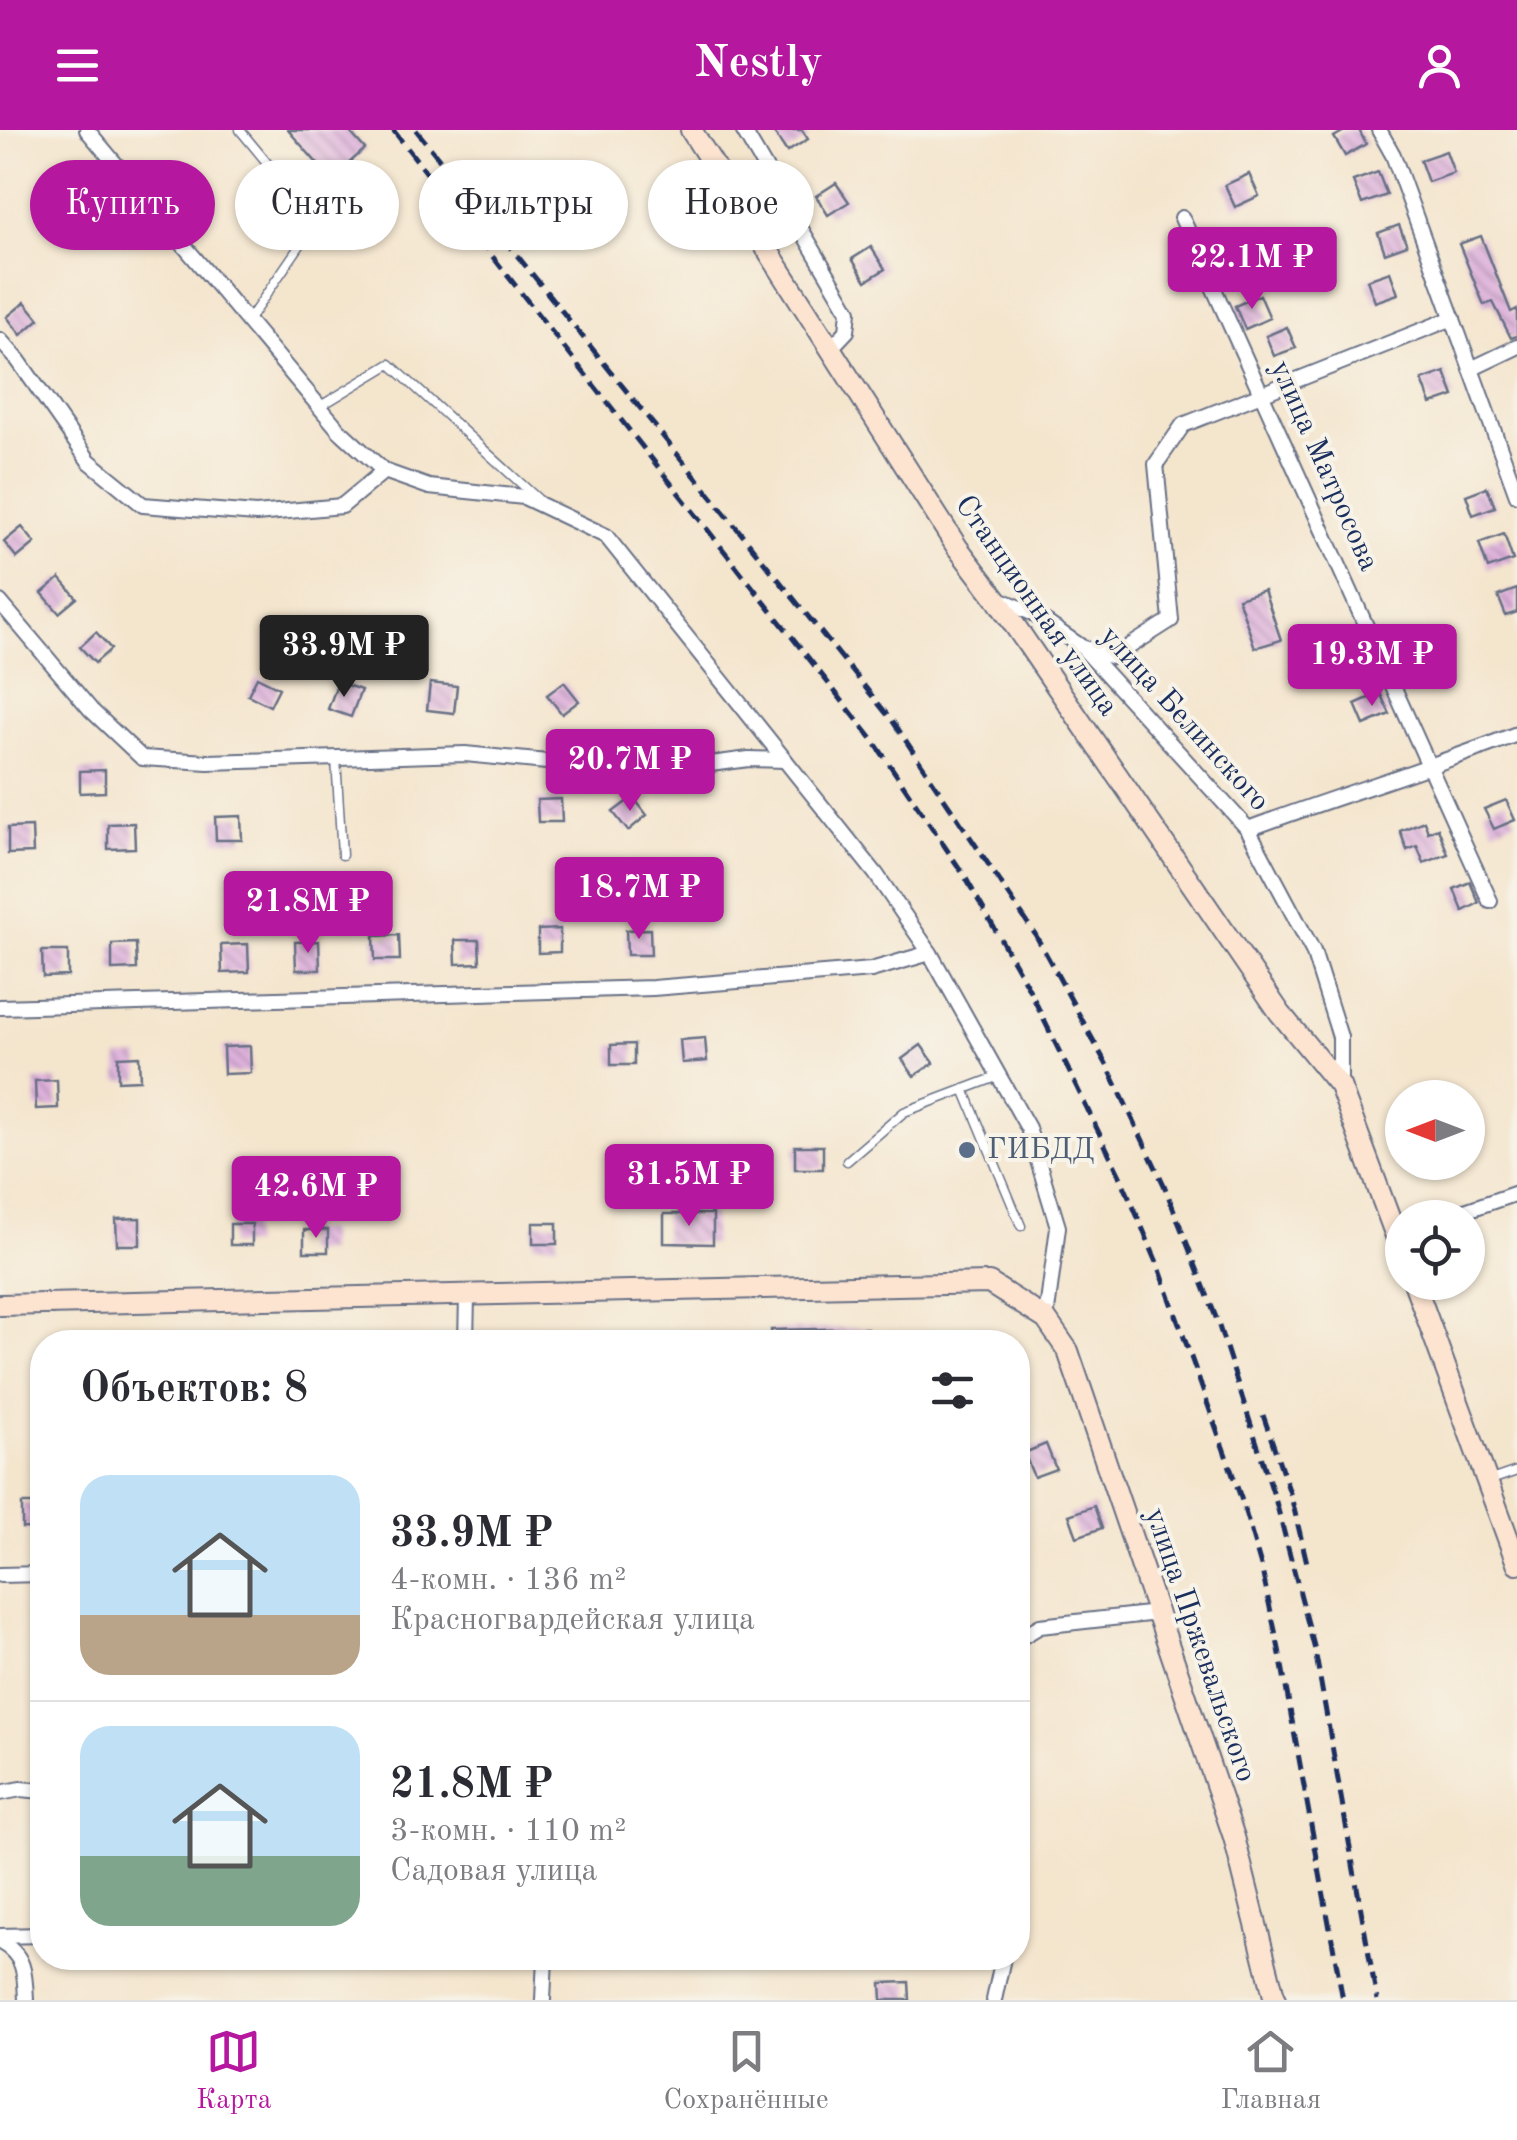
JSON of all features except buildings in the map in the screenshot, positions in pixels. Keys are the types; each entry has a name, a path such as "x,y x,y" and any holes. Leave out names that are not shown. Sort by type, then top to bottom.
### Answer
{"main road":[{"name":"Станционная улица","path":"691,130 957,547 996,598 1280,1014 1344,1095"},
{"name":"улица Белинского","path":"1344,1095 1385,1200"},
{"path":"0,1305 989,1284 1046,1319"},
{"path":"1421,1300 1517,1563"},
{"name":"улица Пржевальского","path":"1046,1319 1068,1352 1234,1837 1276,2000"}],"street":[{"path":"87,130 339,430 384,471 429,487 524,497 606,536 876,874 930,953 1028,1128 1058,1227 1046,1319"},
{"path":"742,130 849,312 846,332 829,350"},
{"path":"1380,130 1394,155 1517,495"},
{"name":"улица Матросова","path":"1182,218 1490,901"},
{"path":"1083,648 1113,657 1170,620 1156,464 1184,424 1452,318"},
{"path":"0,340 90,460 144,505 256,514 342,506 384,471"},
{"path":"1471,368 1517,347"},
{"name":"улица Белинского","path":"996,598 1032,612 1083,648 1248,829 1313,951 1340,1037 1344,1095"},
{"path":"0,602 91,710 142,758 208,762 465,754 649,772 750,759 785,760"},
{"path":"1248,829 1331,798 1430,768 1517,734"},
{"path":"0,1007 653,988 871,970 930,953"},
{"path":"1485,1205 1517,1194"},
{"path":"466,1330 467,1296"},
{"path":"0,1574 30,1574"},
{"path":"1030,1631 1040,1626 1157,1613"},
{"path":"0,1793 30,1790"},
{"path":"0,1939 30,1936"},
{"path":"0,1939 14,1950 24,1966 26,2000"},
{"path":"543,2000 544,1970"},
{"path":"994,2000 1000,1970"}],"lane":[{"path":"240,130 316,222 248,321"},
{"path":"320,407 390,364 550,510"},
{"path":"336,759 342,855"},
{"path":"847,1160 904,1112 999,1076"},
{"path":"964,1089 1020,1226"},
{"path":"1487,1482 1517,1471"}],"railway":[{"path":"393,130 873,740 964,875 1028,987 1121,1178 1159,1267 1241,1498 1279,1649 1343,2000"},
{"path":"416,130 894,723 1035,934 1109,1069 1164,1185 1217,1320 1276,1502 1315,1650 1377,2000"},
{"path":"1263,1415 1291,1496 1307,1563"}],"place":[{"name":"ГИБДД","path":"967,1150"}]}
